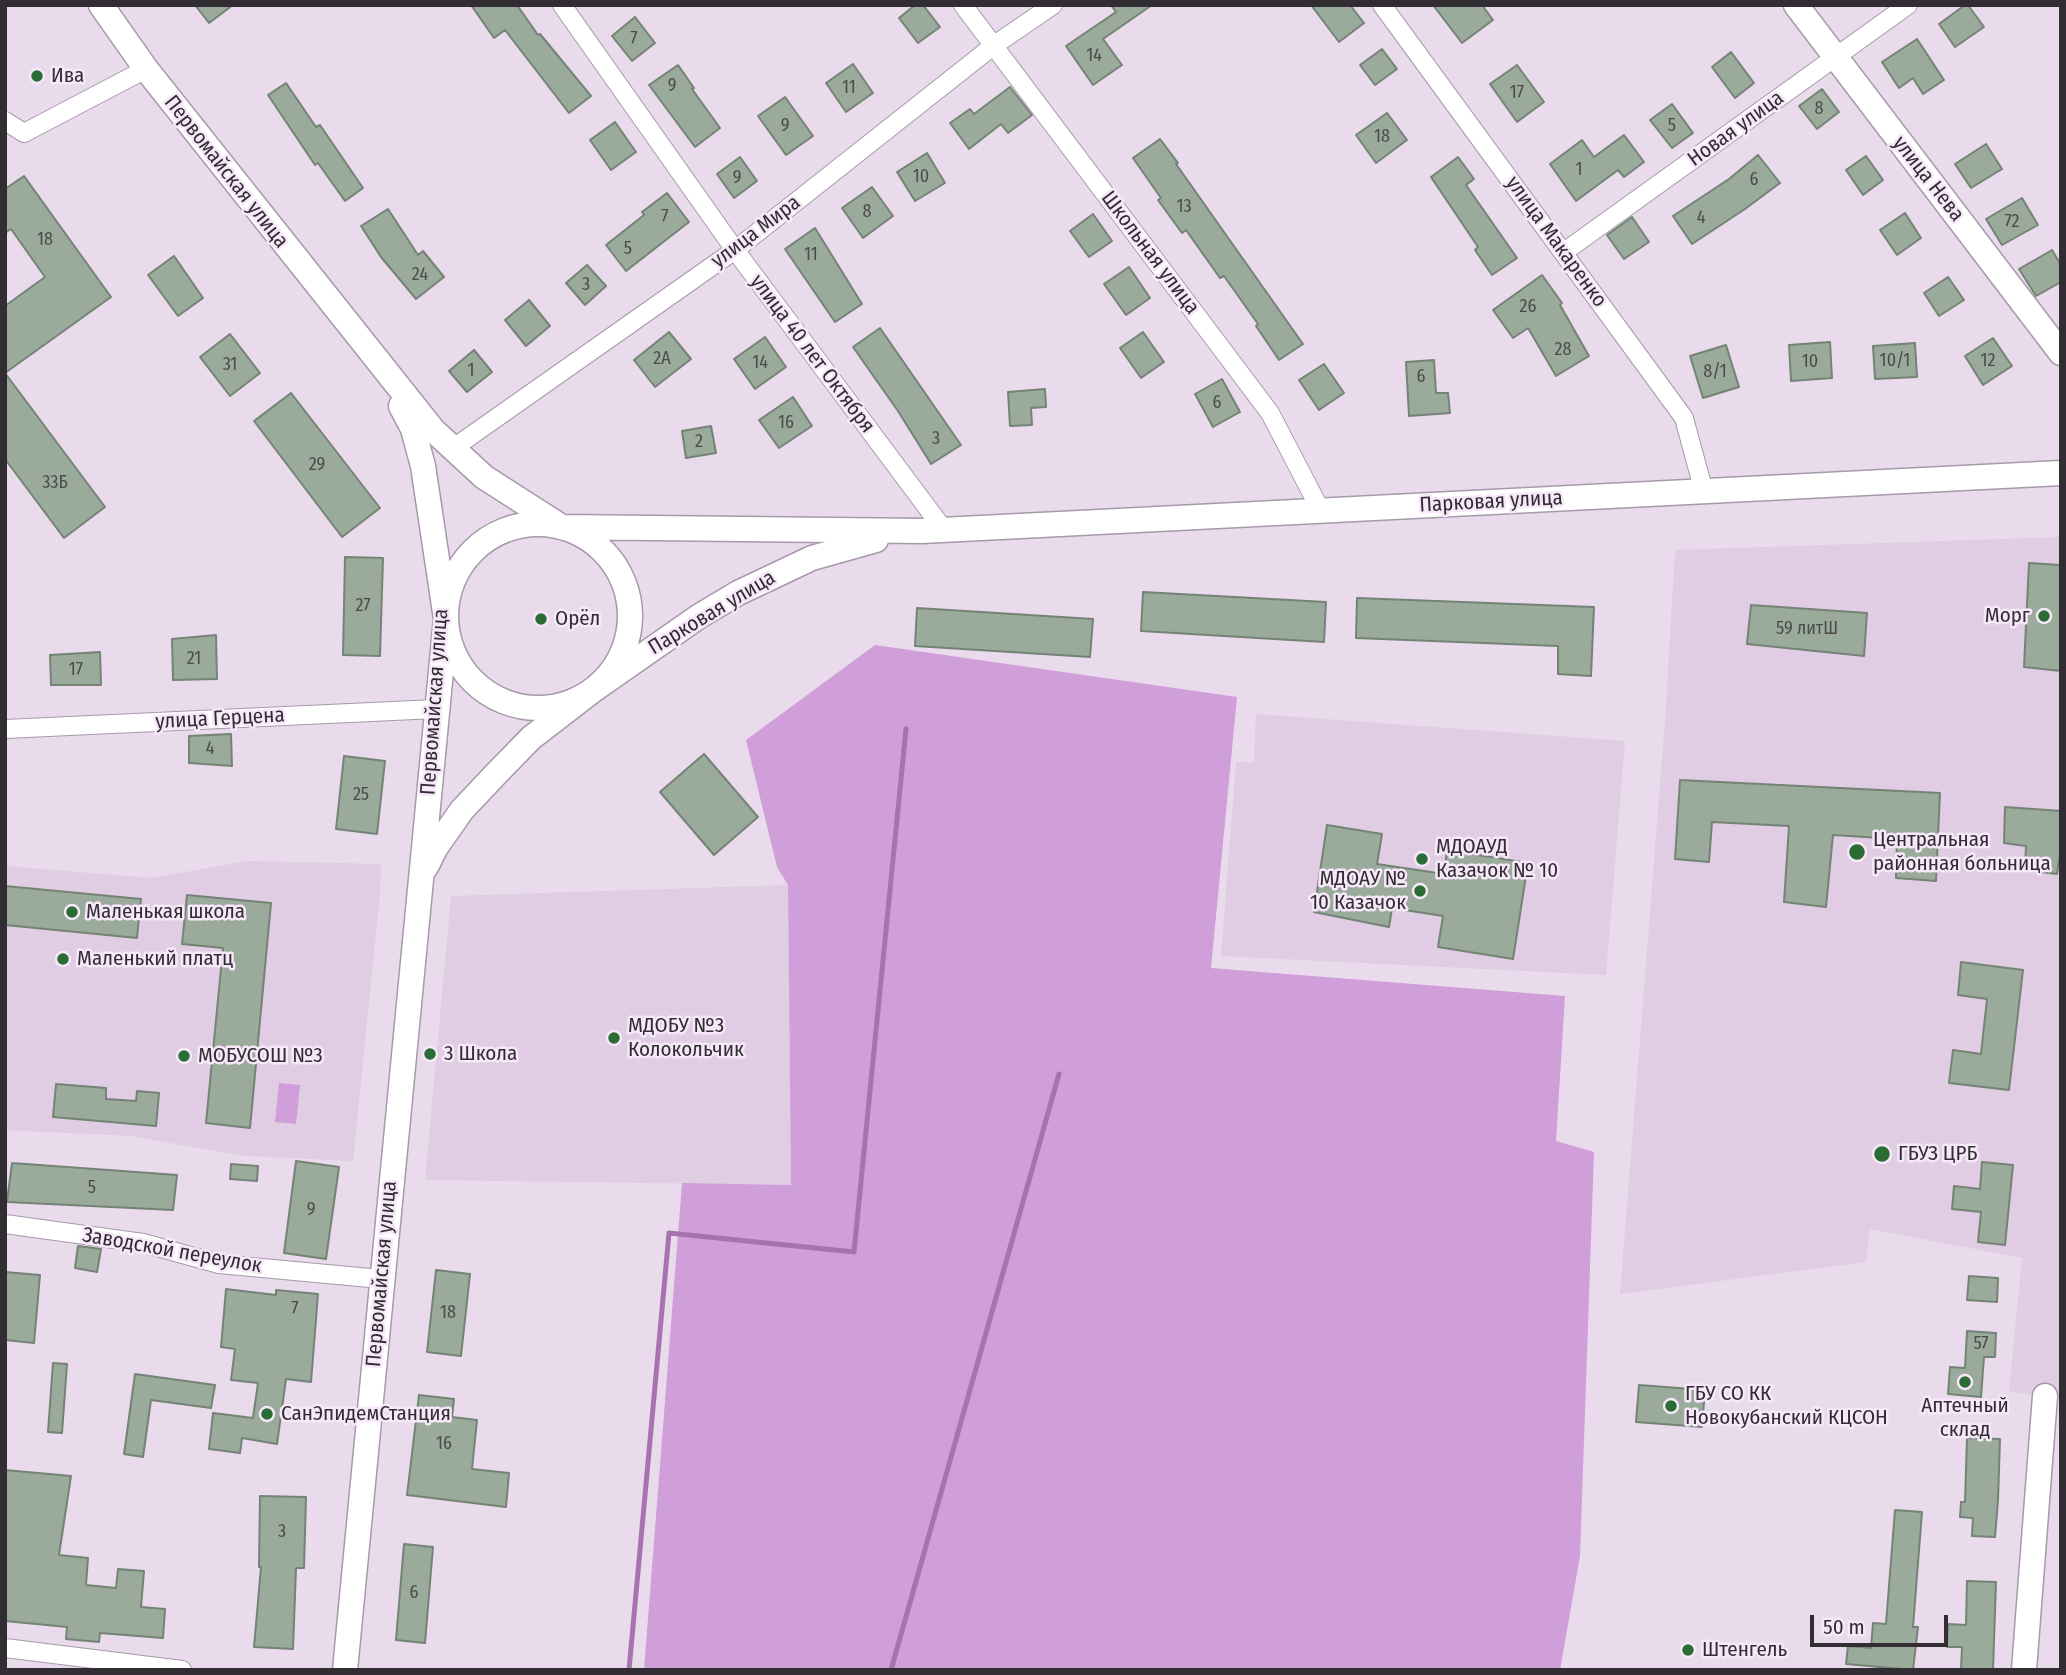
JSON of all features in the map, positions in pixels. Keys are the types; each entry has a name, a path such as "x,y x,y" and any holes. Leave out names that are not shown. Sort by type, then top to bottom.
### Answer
{"main road":[{"name":"Первомайская улица","path":"101,5 146,69 433,430 452,449 513,497 562,527"},
{"name":"улица Нева","path":"1796,5 2061,353"},
{"name":"Первомайская улица","path":"345,1670 446,619 413,429 382,368"},
{"name":"Парковая улица","path":"562,527 933,530 2061,473"},
{"path":"538,524 562,527 587,538 608,555 622,578 630,604 630,631 622,656 607,679 592,691 575,701 550,708 524,708 500,700 478,687 461,667 450,644 446,619 448,594 457,571 471,552 491,536 513,527 538,524"},
{"name":"Парковая улица","path":"592,691 698,617 776,573 852,545 933,530"},
{"name":"Первомайская улица","path":"420,879 436,847 462,810 531,737 592,691"},
{"path":"2024,1670 2045,1396"}],"street":[{"name":"улица 40 лет Октября","path":"562,5 933,530"},
{"name":"Школьная улица","path":"963,5 1270,413 1321,510"},
{"name":"улица Мира","path":"452,449 735,250 993,46 1053,5"},
{"name":"улица Макаренко","path":"1382,5 1684,418 1704,492"},
{"name":"Новая улица","path":"1564,252 1908,5"},
{"path":"5,121 24,133 146,69"},
{"name":"улица Герцена","path":"5,729 436,709"},
{"name":"Заводской переулок","path":"5,1224 143,1243 219,1264 381,1279"},
{"path":"5,1648 182,1670"}],"shaded area":[{"name":"Центральная районная больница","path":"2061,537 2061,1399 2009,1391 2022,1258 1870,1229 1866,1262 1620,1294 1665,721 1675,550"},
{"path":"875,645 1237,697 1211,968 1565,996 1556,1141 1594,1152 1580,1556 1560,1670 644,1670 682,1183 791,1185 788,885 777,867 746,740"},
{"name":"МДОАУД Казачок № 10","path":"1256,714 1625,741 1606,975 1221,956 1236,762 1254,762"},
{"name":"МОБУСОШ №3","path":"248,861 381,864 353,1161 245,1156 130,1136 5,1130 5,866 151,878"},
{"name":"МДОБУ №3 Колокольчик","path":"788,885 791,1185 425,1180 451,896"},
{"path":"279,1083 300,1085 296,1124 275,1122"}],"building":[{"path":"195,5 233,5 209,23"},
{"path":"471,5 517,5 538,35 540,34 591,96 569,113 505,30 494,38"},
{"path":"915,5 923,5 940,27 918,43 899,18"},
{"path":"1111,5 1152,5 1103,39 1122,65 1093,85 1066,46 1116,12"},
{"path":"1311,5 1350,5 1364,23 1339,42"},
{"path":"1433,5 1482,5 1493,20 1462,43"},
{"path":"1968,5 1984,27 1955,47 1939,24"},
{"path":"635,17 655,43 632,61 612,36"},
{"path":"1917,39 1944,80 1923,94 1913,78 1899,88 1882,62"},
{"path":"1382,49 1397,69 1375,85 1360,65"},
{"path":"1731,52 1754,83 1735,98 1712,67"},
{"path":"853,64 873,93 846,112 826,83"},
{"path":"678,65 720,128 695,147 649,85"},
{"path":"1517,65 1544,102 1517,122 1490,84"},
{"path":"286,83 316,127 320,125 363,188 345,201 318,163 315,165 268,95"},
{"path":"1010,87 1032,115 1008,133 1001,124 969,149 950,123 970,109 974,114"},
{"path":"1822,89 1839,112 1817,129 1799,106"},
{"path":"785,97 813,136 786,155 758,116"},
{"path":"1672,104 1693,133 1672,148 1650,120"},
{"path":"1387,113 1407,140 1376,163 1356,135"},
{"path":"615,122 636,152 611,170 590,140"},
{"path":"1624,135 1644,162 1624,177 1618,170 1576,201 1550,164 1582,140 1594,157"},
{"path":"1160,139 1303,344 1279,360 1256,326 1258,324 1224,276 1220,278 1186,230 1182,233 1133,158"},
{"path":"1986,144 2002,169 1971,188 1955,164"},
{"path":"927,153 945,183 915,201 897,172"},
{"path":"1758,155 1780,183 1692,244 1673,216 1729,179"},
{"path":"1866,156 1883,180 1863,195 1846,170"},
{"path":"740,157 757,181 734,198 717,174"},
{"path":"1458,157 1474,179 1466,185 1517,258 1492,275 1475,250 1478,247 1431,177"},
{"path":"24,176 111,297 5,373 5,306 45,277 11,229 5,233 5,189"},
{"path":"872,187 893,216 863,238 842,208"},
{"path":"667,193 689,222 626,271 606,245"},
{"path":"2022,198 2038,225 2002,245 1986,219"},
{"path":"388,209 418,255 423,251 444,277 416,299 381,257 361,226"},
{"path":"1905,213 1921,238 1897,255 1880,230"},
{"path":"1093,214 1112,241 1089,257 1070,231"},
{"path":"1632,217 1649,242 1624,259 1607,235"},
{"path":"815,228 862,304 835,322 785,249"},
{"path":"2052,250 2061,265 2061,282 2036,296 2019,269"},
{"path":"174,256 203,298 178,316 148,275"},
{"path":"587,265 606,286 585,305 566,283"},
{"path":"1129,267 1150,298 1126,315 1104,284"},
{"path":"1542,275 1562,303 1560,305 1589,356 1556,376 1528,328 1513,338 1493,310"},
{"path":"1948,277 1964,300 1939,316 1924,293"},
{"path":"529,300 550,326 526,346 505,320"},
{"path":"880,328 961,445 931,464 853,347"},
{"path":"669,332 691,359 655,387 634,360"},
{"path":"1143,332 1164,362 1141,378 1120,348"},
{"path":"230,334 260,373 230,396 200,357"},
{"path":"765,337 786,367 755,389 734,359"},
{"path":"1993,338 2012,366 1983,385 1965,356"},
{"path":"1830,342 1832,378 1791,381 1789,345"},
{"path":"1915,343 1917,377 1875,379 1873,346"},
{"path":"1726,345 1739,387 1703,398 1690,356"},
{"path":"474,350 492,372 467,392 449,371"},
{"path":"1434,360 1436,393 1448,393 1450,413 1409,416 1406,362"},
{"path":"1324,364 1344,393 1319,410 1299,380"},
{"path":"5,373 105,507 64,538 5,459"},
{"path":"1222,379 1240,412 1213,427 1195,394"},
{"path":"1045,389 1046,407 1031,408 1032,425 1010,426 1008,392"},
{"path":"291,393 380,508 342,537 254,421"},
{"path":"793,397 812,426 779,448 759,420"},
{"path":"711,426 716,453 686,458 682,431"},
{"path":"345,557 383,558 380,656 343,655"},
{"name":"Морг","path":"2029,563 2061,565 2061,671 2024,667"},
{"path":"1143,592 1326,602 1324,642 1141,631"},
{"path":"1357,598 1594,607 1591,676 1558,674 1558,646 1356,638"},
{"path":"1751,605 1867,613 1864,656 1747,644"},
{"path":"917,608 1093,619 1090,657 915,646"},
{"path":"216,635 217,679 173,680 172,639"},
{"path":"100,652 101,685 51,685 50,655"},
{"path":"231,734 232,766 189,763 189,736"},
{"path":"704,754 758,817 714,855 660,792"},
{"path":"344,756 385,761 377,834 336,829"},
{"path":"1680,780 1940,793 1936,881 1896,878 1897,839 1833,835 1826,907 1784,902 1789,826 1712,822 1709,862 1675,859"},
{"path":"2005,807 2061,811 2061,847 2057,874 2025,870 2026,846 2004,843"},
{"name":"МДОАУ № 10 Казачок","path":"1327,825 1382,834 1377,864 1444,874 1447,850 1528,863 1513,959 1438,947 1443,916 1392,908 1389,927 1314,912"},
{"name":"Маленькая школа","path":"5,886 141,899 137,938 5,925"},
{"path":"187,895 271,903 250,1128 206,1123 223,948 182,944"},
{"path":"1961,962 2023,970 2009,1090 1949,1083 1953,1050 1981,1054 1987,999 1958,995"},
{"path":"56,1084 106,1088 106,1099 136,1101 137,1091 159,1093 156,1126 53,1117"},
{"path":"296,1161 339,1167 326,1259 284,1253"},
{"path":"1982,1162 2013,1165 2005,1245 1978,1242 1981,1212 1952,1209 1954,1186 1980,1189"},
{"path":"12,1163 177,1175 173,1210 7,1202"},
{"path":"231,1164 258,1166 257,1181 230,1179"},
{"path":"78,1246 101,1249 97,1272 75,1268"},
{"path":"436,1270 470,1274 461,1356 427,1352"},
{"path":"5,1272 40,1275 34,1343 5,1340"},
{"path":"1969,1276 1998,1278 1997,1302 1967,1300"},
{"path":"226,1289 276,1295 276,1290 318,1294 311,1382 286,1379 277,1444 242,1438 240,1453 209,1449 213,1413 253,1418 258,1383 231,1380 235,1349 221,1347"},
{"path":"1967,1331 1996,1333 1995,1357 1984,1357 1981,1397 1948,1394 1950,1367 1965,1368"},
{"path":"53,1363 67,1364 62,1433 48,1432"},
{"path":"135,1374 215,1385 211,1408 151,1400 143,1457 124,1454"},
{"name":"ГБУ СО КК Новокубанский КЦСОН","path":"1639,1385 1705,1390 1702,1427 1636,1422"},
{"path":"419,1395 454,1399 452,1417 477,1420 472,1469 509,1473 506,1507 407,1495"},
{"path":"1967,1438 2000,1439 1995,1537 1972,1536 1973,1518 1960,1517 1961,1502 1965,1502"},
{"path":"5,1470 71,1476 59,1555 88,1558 86,1585 116,1588 118,1569 144,1571 141,1607 165,1609 163,1638 100,1633 99,1642 66,1639 67,1627 5,1621"},
{"path":"260,1496 306,1497 304,1568 296,1568 293,1649 254,1647 261,1567"},
{"path":"1895,1510 1922,1512 1913,1627 1918,1627 1913,1670 1846,1664 1848,1646 1871,1648 1873,1623 1886,1624"},
{"path":"404,1544 433,1547 425,1643 396,1640"},
{"path":"1967,1581 1996,1582 1993,1670 1961,1670 1962,1647 1947,1647 1948,1624 1966,1625"}],"waterway":[{"path":"629,1670 669,1233 854,1252 906,729"},
{"path":"891,1670 1059,1074"}],"place":[{"name":"Ива","path":"37,76"},
{"name":"Морг","path":"2044,616"},
{"name":"Орёл","path":"541,619"},
{"name":"Центральная районная больница","path":"1857,852"},
{"name":"МДОАУД Казачок № 10","path":"1422,859"},
{"name":"МДОАУ № 10 Казачок","path":"1420,891"},
{"name":"Маленькая школа","path":"72,912"},
{"name":"Маленький платц","path":"63,959"},
{"name":"МДОБУ №3 Колокольчик","path":"614,1038"},
{"name":"3 Школа","path":"430,1054"},
{"name":"МОБУСОШ №3","path":"184,1056"},
{"name":"ГБУЗ ЦРБ","path":"1882,1154"},
{"name":"Аптечный склад","path":"1965,1382"},
{"name":"ГБУ СО КК Новокубанский КЦСОН","path":"1671,1406"},
{"name":"СанЭпидемСтанция","path":"267,1414"},
{"name":"Штенгель","path":"1688,1650"}]}
